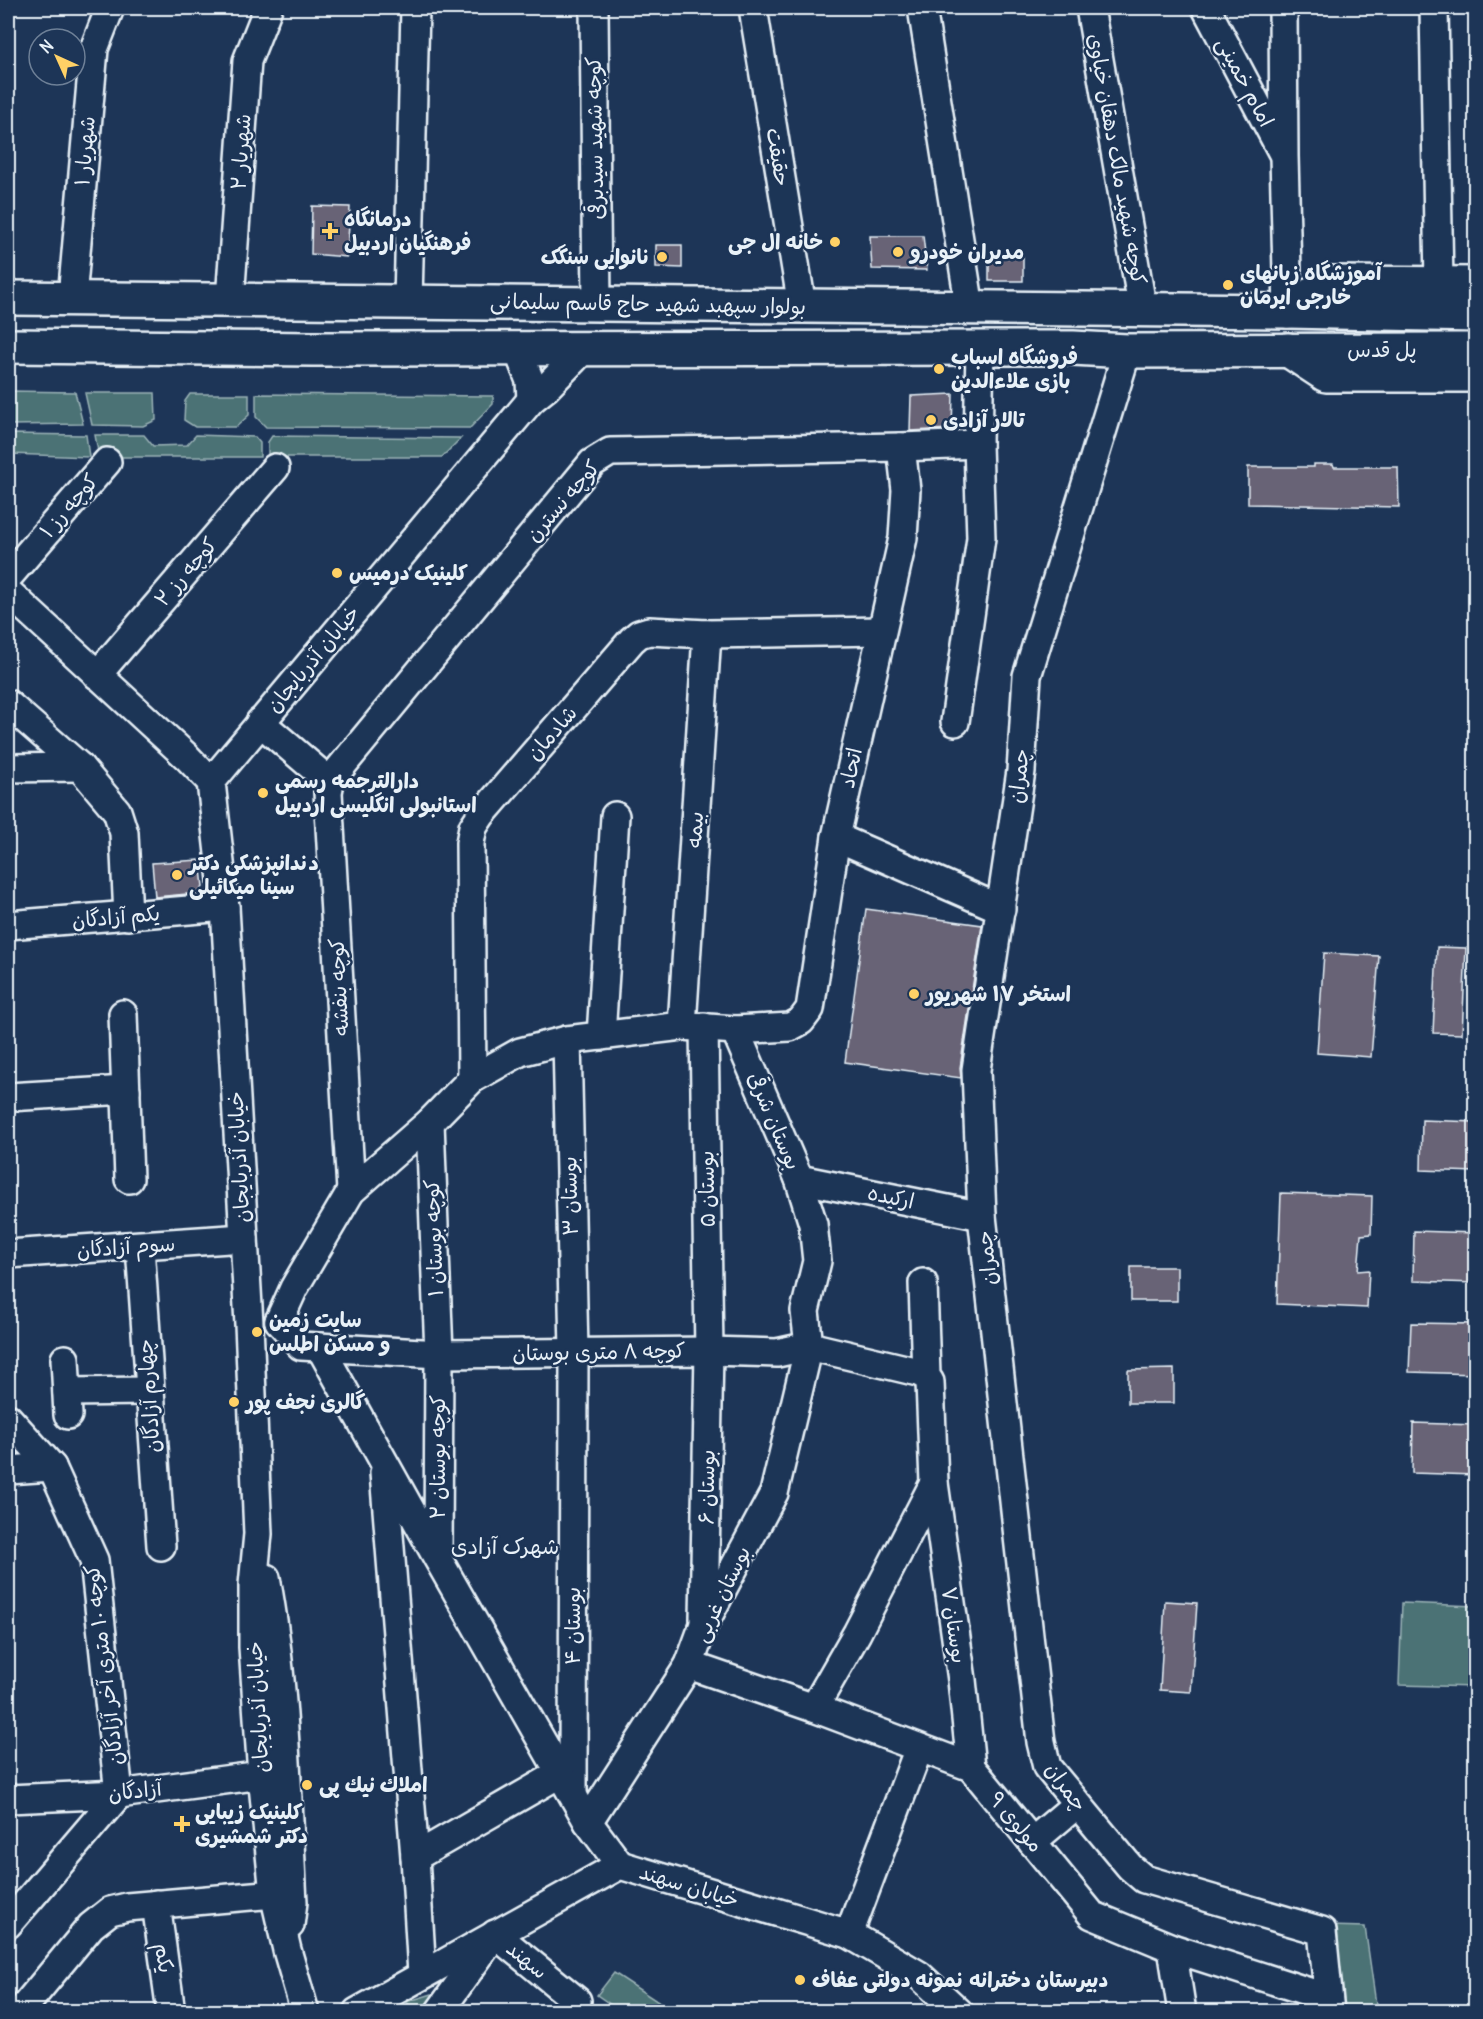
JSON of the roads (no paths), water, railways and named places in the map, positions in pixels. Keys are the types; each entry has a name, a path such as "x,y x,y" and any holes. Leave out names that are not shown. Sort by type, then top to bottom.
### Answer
{"main road":[{"path":"1288,311 1328,283 1476,284"},
{"name":"بولوار سپهبد شهید حاج قاسم سلیمانی","path":"8,298 1288,311"},
{"path":"222,300 198,307 193,313 196,325 200,328 288,332 313,349"},
{"name":"پل قدس","path":"1288,311 1476,315"},
{"name":"بولوار سپهبد شهید حاج قاسم سلیمانی","path":"8,346 313,349 586,347 1288,350"},
{"path":"1288,350 1326,375 1476,375"},
{"name":"پل قدس","path":"1288,350 1476,350"}],"street":[{"name":"شهریار ۱","path":"72,298 93,49 110,8"},
{"name":"شهریار ۲","path":"222,300 247,61 268,8"},
{"path":"408,302 415,8"},
{"name":"کوچه شهید سیدبرقی","path":"594,8 597,304"},
{"name":"حقیقت","path":"753,8 802,306"},
{"path":"922,8 970,308"},
{"name":"کوچه شهید مالک دهقان‌ خیاوی","path":"1090,8 1143,311"},
{"name":"امام خمینی","path":"1206,8 1284,156"},
{"path":"1283,8 1288,311"},
{"path":"1434,8 1439,284"},
{"name":"خیابان آذربایجان","path":"305,2012 274,1894 262,1775 253,1647 253,1585 258,1534 249,1324 225,907 211,782 531,400 586,347"},
{"path":"517,348 530,381 531,400"},
{"path":"955,722 981,538 978,444 980,349"},
{"name":"چمران","path":"1127,351 1027,676 1021,771 976,1070 982,1216 1041,1742 1047,1767 1130,1867 1144,1880 1322,1931 1329,2005"},
{"name":"کوچه نسترن","path":"330,782 592,463 602,456 610,452 978,444"},
{"name":"اتحاد","path":"735,1030 790,1027 801,1021 810,1009 836,837 903,538 906,490 901,447"},
{"name":"کوچه رز ۱","path":"8,577 108,462"},
{"name":"کوچه رز ۲","path":"97,675 274,468"},
{"path":"8,592 187,757 211,782"},
{"name":"شادمان","path":"472,1079 470,843 473,827 639,633 649,631 707,634 881,631"},
{"name":"بیمه","path":"693,1026 707,634"},
{"path":"8,704 80,767 117,811 124,833 128,916"},
{"path":"260,722 330,782"},
{"path":"8,768 80,767"},
{"name":"کوچه بنفشه","path":"330,782 328,792 351,1191"},
{"path":"600,1036 615,816"},
{"path":"836,837 1001,909"},
{"name":"یکم آزادگان","path":"8,926 225,907"},
{"path":"123,1014 129,1179"},
{"path":"249,1324 279,1321 294,1288 351,1191 430,1122 472,1079 520,1052 567,1040 693,1026 735,1030"},
{"name":"بوستان ۵","path":"693,1026 709,1351"},
{"name":"بوستان شرقی","path":"735,1030 799,1179 813,1224 817,1261 805,1311 809,1346"},
{"name":"بوستان ۳","path":"567,1040 574,1351"},
{"path":"8,1097 126,1090"},
{"name":"کوچه بوستان ۱","path":"430,1122 439,1354"},
{"name":"ارکیده","path":"799,1179 982,1216"},
{"name":"سوم آزادگان","path":"8,1254 244,1238"},
{"name":"چهارم آزادگان","path":"140,1246 160,1546"},
{"name":"بوستان ۷","path":"923,1283 926,1376 930,1382 934,1483 962,1680 971,1767"},
{"name":"کوچه ۸ متری بوستان","path":"279,1321 301,1346 439,1354 574,1351 777,1353 809,1346 918,1372 926,1376"},
{"name":"بوستان غربی","path":"588,1822 689,1665 704,1624 774,1493 809,1346"},
{"path":"320,1347 383,1463 588,1822 620,1865"},
{"name":"بوستان ۴","path":"567,1783 574,1351"},
{"name":"بوستان ۶","path":"704,1624 709,1351"},
{"name":"کوچه بوستان ۲","path":"438,1559 439,1354"},
{"path":"65,1359 67,1404 149,1391"},
{"name":"کوچه ۱۰ متری آخر آزادگان","path":"8,1418 52,1467 94,1560 119,1794"},
{"path":"383,1463 415,1857 422,1974"},
{"path":"8,1470 52,1467"},
{"name":"بوستان ۷","path":"814,1708 857,1633 934,1483"},
{"name":"خیابان آذربایجان","path":"258,1534 272,1608 282,1722 293,1902 287,1950"},
{"path":"689,1665 814,1708 971,1767"},
{"path":"849,1934 919,1748"},
{"name":"مولوی ۹","path":"971,1767 1092,1915 1329,2005"},
{"name":"آزادگان","path":"8,1799 119,1794 262,1775"},
{"path":"415,1857 567,1783"},
{"path":"8,1924 119,1794"},
{"path":"1032,1842 1077,1804"},
{"name":"خیابان سهند","path":"357,2012 620,1865 849,1934 919,1975 958,2012"},
{"path":"20,2012 91,1926 110,1911 127,1907 274,1894"},
{"name":"یکم","path":"156,1904 171,2012"},
{"path":"439,2012 495,1934"},
{"name":"سهند","path":"495,1934 577,2001 570,2012"},
{"path":"1172,1947 1182,2012"}],"place":[{"name":"درمانگاه فرهنگیان اردبیل","path":"330,231"},
{"name":"خانه ال جی","path":"835,242"},
{"name":"مدیران خودرو","path":"898,252"},
{"name":"نانوایی سنگک","path":"662,257"},
{"name":"آموزشگاه زبانهای خارجی ایرمان","path":"1228,285"},
{"name":"فروشگاه اسباب بازی علاءالدین","path":"939,369"},
{"name":"تالار آزادی","path":"931,420"},
{"name":"کلینیک درمیس","path":"337,573"},
{"name":"دارالترجمه رسمی استانبولی انگلیسی اردبیل","path":"263,793"},
{"name":"دندانپزشکی دکتر سینا میکائیلی","path":"177,875"},
{"name":"استخر ١٧ شهریور","path":"914,994"},
{"name":"سایت زمین و مسکن اطلس","path":"257,1332"},
{"name":"گالری نجف پور","path":"234,1402"},
{"name":"املاك نيك پى","path":"307,1785"},
{"name":"کلینیک زیبایی دکتر شمشیری","path":"182,1824"},
{"name":"دبیرستان دخترانه نمونه دولتی عفاف","path":"800,1980"}],"district":[{"name":"شهرک آزادی","path":"505,1546"}]}
